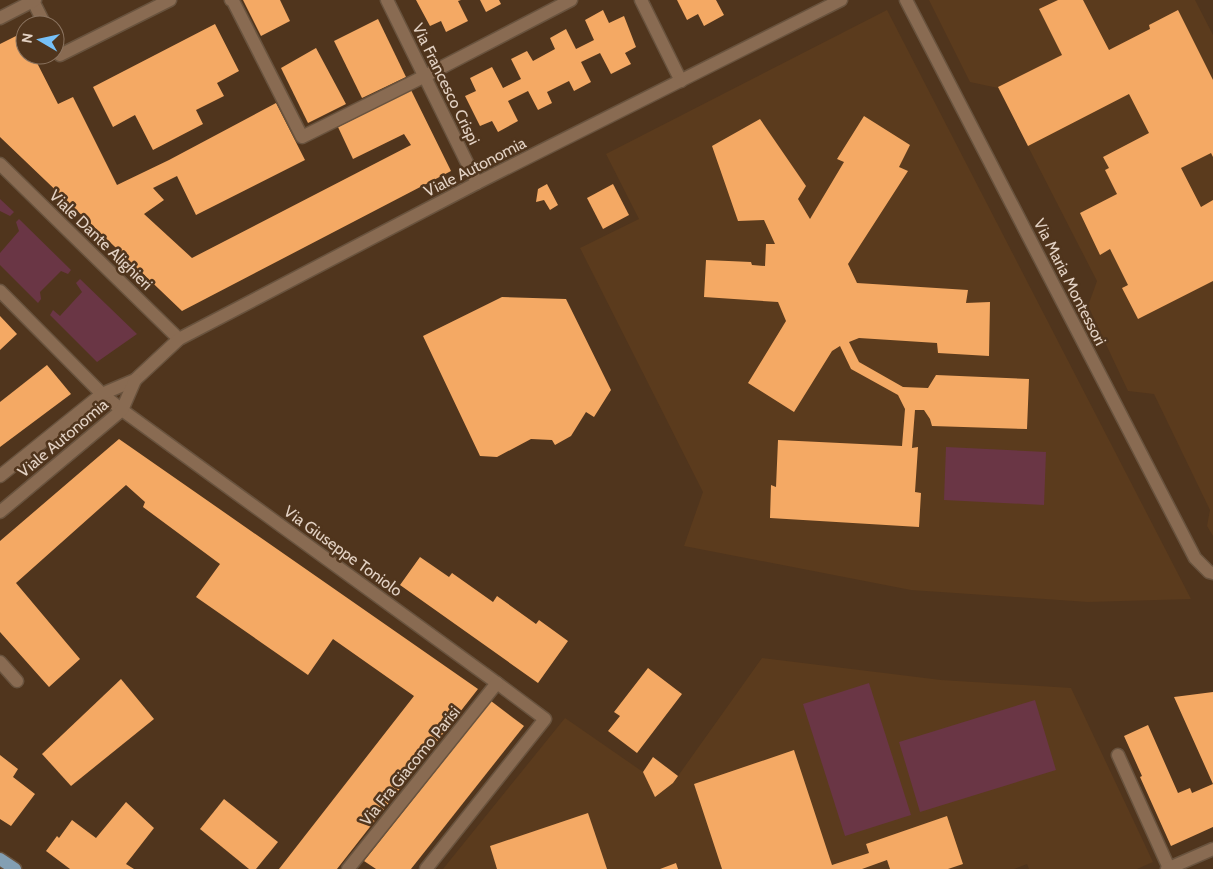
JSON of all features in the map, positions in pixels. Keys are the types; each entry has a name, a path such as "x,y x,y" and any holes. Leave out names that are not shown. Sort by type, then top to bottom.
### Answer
{"main road":[{"path":"0,859 15,869"}],"street":[{"path":"65,52 170,0"},
{"path":"231,0 302,137 571,0"},
{"name":"Via Francesco Crispi","path":"387,0 477,183"},
{"path":"641,0 680,81"},
{"name":"Viale Autonomia","path":"0,476 102,394 135,380 179,339 477,183 841,0"},
{"name":"Via Maria Montessori","path":"906,0 1195,558 1209,572 1213,573"},
{"path":"0,18 34,1 40,15"},
{"name":"Viale Dante Alighieri","path":"0,164 179,339"},
{"path":"0,291 102,394"},
{"name":"Viale Autonomia","path":"0,512 122,410 135,380"},
{"name":"Via Giuseppe Toniolo","path":"102,394 544,719 426,869"},
{"path":"0,662 17,681"},
{"name":"Via Fra Giacomo Parisi","path":"348,869 497,683"},
{"path":"1118,755 1168,869 1213,849"}],"shaded area":[{"path":"929,0 1195,0 1213,35 1213,536 1207,526 1210,510 1154,394 1128,391 1088,306 1097,281 998,88 970,82"},
{"path":"887,10 1191,599 1088,602 911,590 684,546 703,492 580,248 639,219 606,154"},
{"path":"0,199 14,212 10,216 0,211"},
{"path":"19,219 71,270 68,274 61,271 40,292 41,299 38,303 0,265 0,253 19,231 16,222"},
{"path":"80,279 137,334 97,362 50,315 53,310 60,316 82,292 76,283"},
{"path":"946,447 1046,452 1044,505 944,500"},
{"path":"762,658 941,680 1071,688 1153,862 1137,869 1029,869 1027,864 1014,869 443,869 565,718 643,772 673,783"},
{"path":"869,683 911,815 845,836 803,704"},
{"path":"1035,700 1056,770 920,812 899,742"}],"building":[{"path":"243,0 280,0 290,21 261,36"},
{"path":"416,0 461,0 458,1 468,21 446,32 441,21 430,26"},
{"path":"480,0 499,0 501,4 486,12"},
{"path":"677,0 716,0 724,15 704,26 698,14 687,20"},
{"path":"1058,0 1083,0 1109,50 1150,29 1149,25 1178,10 1213,80 1213,157 1211,153 1181,168 1201,207 1213,200 1213,281 1138,319 1122,288 1128,285 1110,249 1100,255 1080,213 1117,194 1105,170 1109,168 1103,157 1149,133 1129,94 1028,146 998,87 1062,55 1039,9"},
{"path":"603,10 609,23 624,16 636,47 625,53 631,64 611,74 600,53 581,62 591,82 574,91 569,81 547,92 552,103 538,110 528,91 508,101 518,121 498,132 492,121 480,126 465,96 476,91 470,78 492,67 503,88 521,79 511,59 527,51 533,61 555,49 550,38 566,29 576,49 594,40 585,20"},
{"path":"378,19 406,77 362,98 334,41"},
{"path":"215,24 239,71 217,83 224,96 196,110 203,124 153,150 135,115 113,127 93,87"},
{"path":"15,36 15,65 38,65 58,104 73,97 117,185 169,160 276,103 305,160 196,215 177,176 153,188 164,200 144,214 192,258 411,145 404,134 353,159 338,127 411,90 451,171 182,311 0,137 0,44"},
{"path":"316,48 346,104 308,123 281,68"},
{"path":"864,116 910,145 899,167 908,171 848,264 857,283 968,290 966,303 990,302 989,356 938,353 937,343 859,338 849,342 859,362 903,387 928,388 936,375 1029,379 1027,429 932,426 924,410 915,410 912,448 918,447 915,492 921,493 919,527 770,518 771,485 776,487 778,440 902,446 905,409 898,395 851,369 840,346 832,351 794,412 748,383 786,321 778,302 704,297 706,260 751,262 752,265 765,266 766,244 775,244 764,220 738,221 712,146 760,119 806,186 798,199 810,219 844,162 837,159"},
{"path":"547,184 558,205 550,210 544,200 536,202 538,189"},
{"path":"613,184 629,215 603,229 587,198"},
{"path":"502,297 566,299 611,390 594,417 586,412 571,436 555,445 552,440 531,439 497,457 480,456 423,336"},
{"path":"0,316 17,334 0,350"},
{"path":"47,365 71,394 0,447 0,402"},
{"path":"119,439 478,689 337,869 279,869 414,696 333,639 308,675 196,597 220,564 143,507 145,502 126,485 16,583 80,659 49,687 0,632 0,541"},
{"path":"420,557 449,577 452,573 493,602 497,596 536,624 539,620 568,641 538,683 400,585"},
{"path":"648,668 682,694 637,753 608,731 620,716 614,712"},
{"path":"121,679 154,719 71,786 42,754"},
{"path":"1213,692 1213,784 1174,697"},
{"path":"491,701 524,726 411,869 376,869 364,861"},
{"path":"1148,725 1178,793 1190,788 1192,793 1213,784 1213,827 1171,846 1124,736"},
{"path":"794,750 832,865 869,853 866,844 947,816 963,864 948,869 890,869 887,860 862,869 722,869 694,784"},
{"path":"0,755 18,769 13,777 35,794 11,826 0,819"},
{"path":"653,757 678,776 673,783 655,797 643,772"},
{"path":"224,799 278,842 256,869 249,869 200,829"},
{"path":"126,802 154,828 126,864 134,869 70,869 46,851 57,836 59,838 72,820 96,838"},
{"path":"588,813 607,869 497,869 490,846"},
{"path":"676,863 678,869 660,869"}]}
